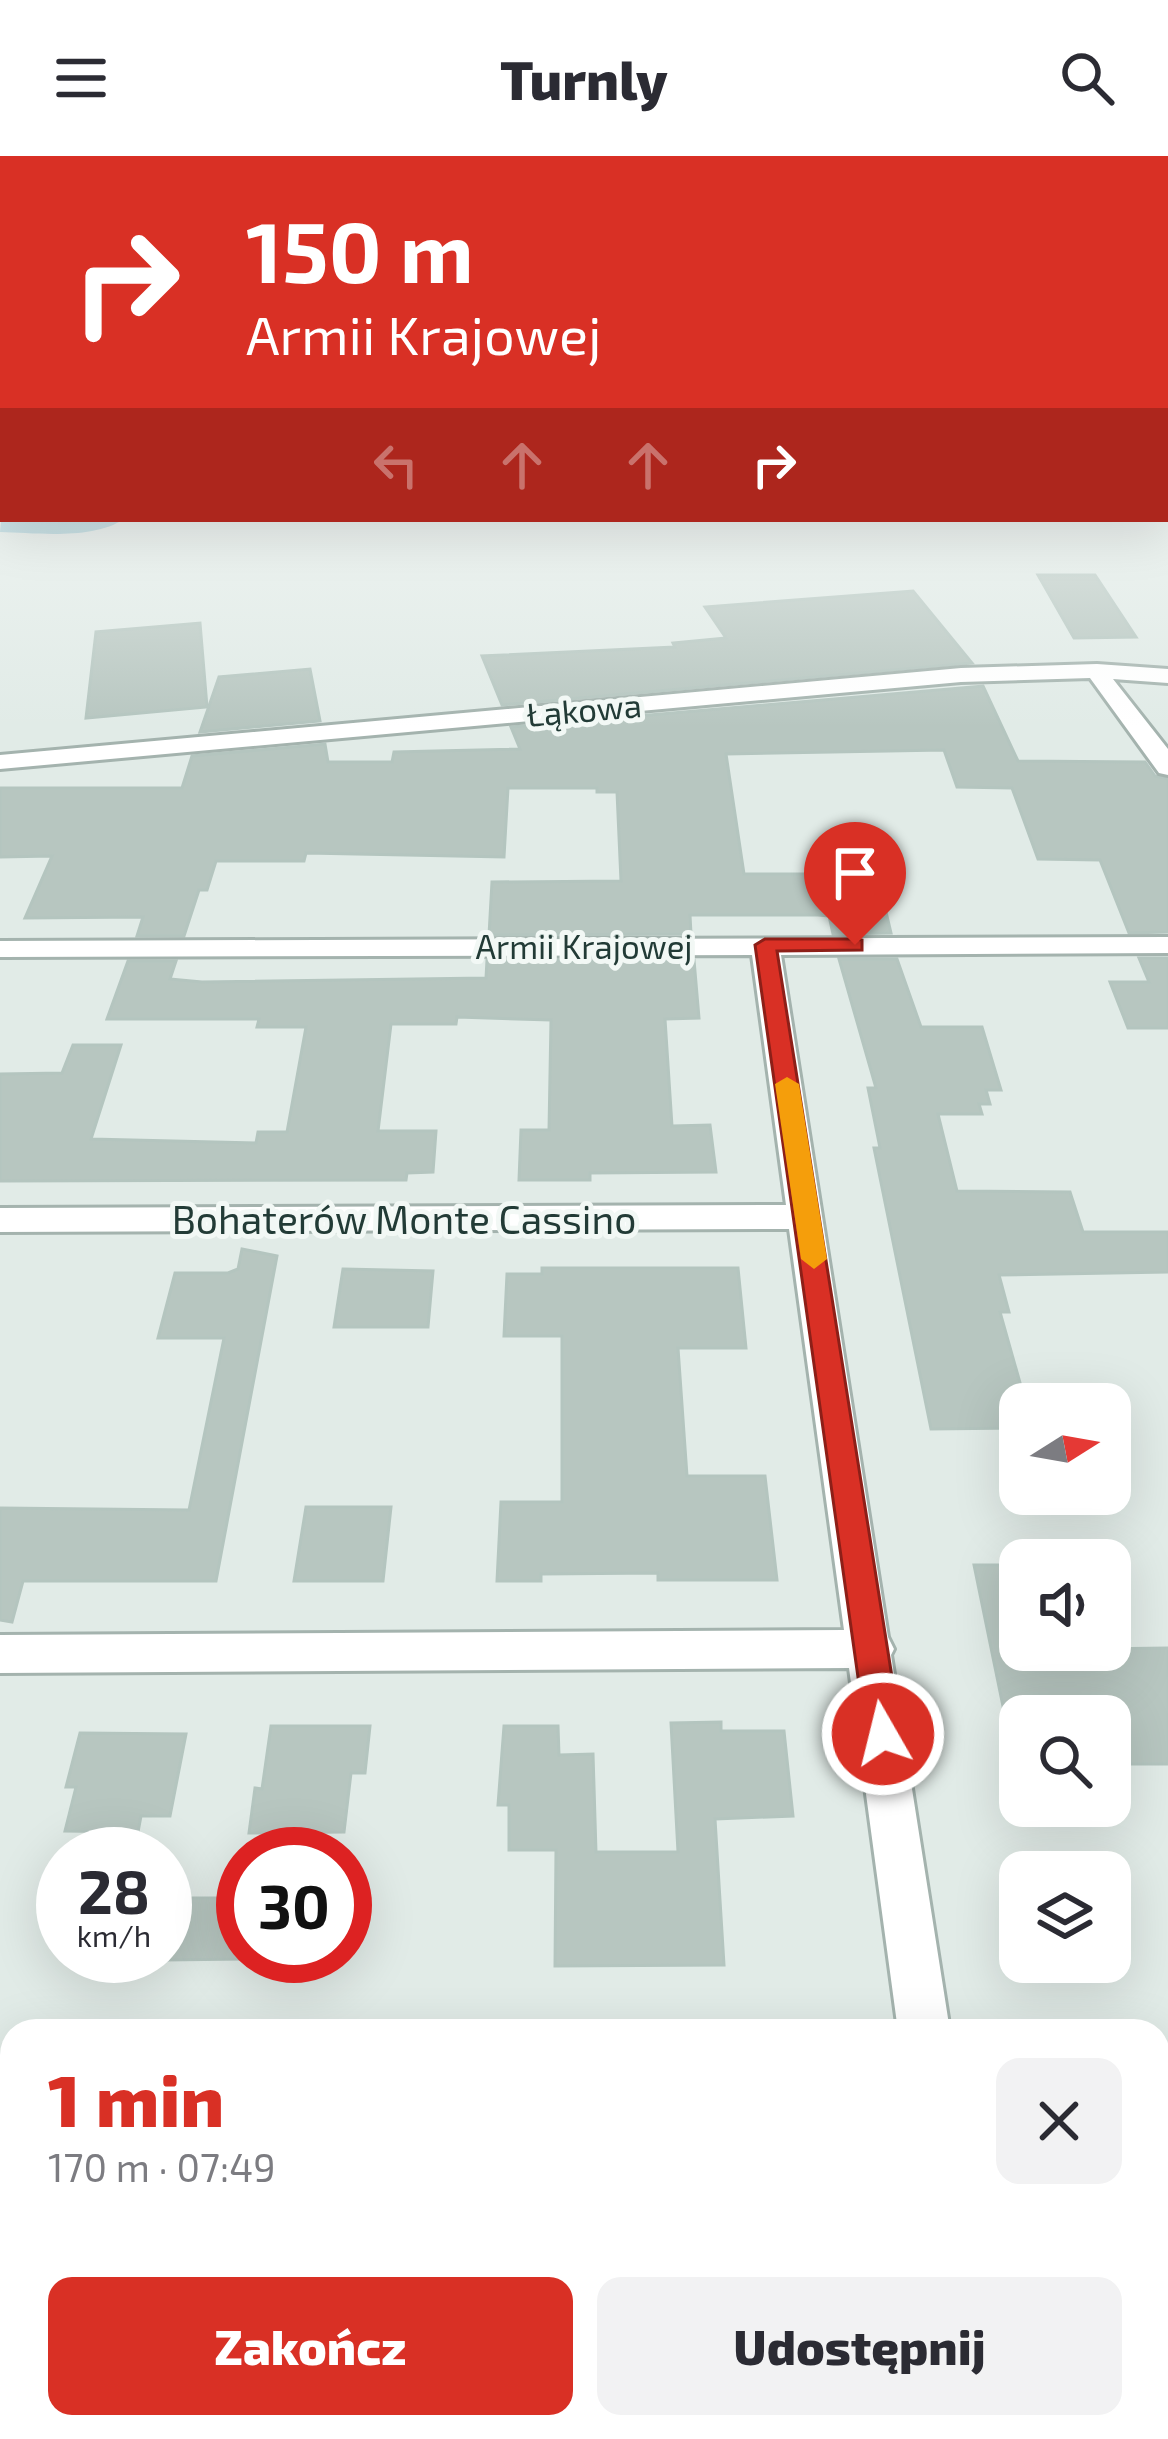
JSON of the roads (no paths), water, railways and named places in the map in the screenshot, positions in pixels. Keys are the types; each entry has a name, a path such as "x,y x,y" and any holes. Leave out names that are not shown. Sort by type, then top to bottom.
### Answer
{"street":[{"name":"Łąkowa","path":"0,762 907,679 1097,671 1168,676"},
{"path":"1097,671 1112,699 1155,742 1168,768"},
{"path":"765,945 872,1649 922,2019"},
{"name":"Armii Krajowej","path":"0,949 1168,945"},
{"name":"Bohaterów Monte Cassino","path":"0,1220 808,1217"},
{"path":"0,1654 872,1649"}],"water":[{"path":"1,522 118,522 81,533 0,532"}]}
